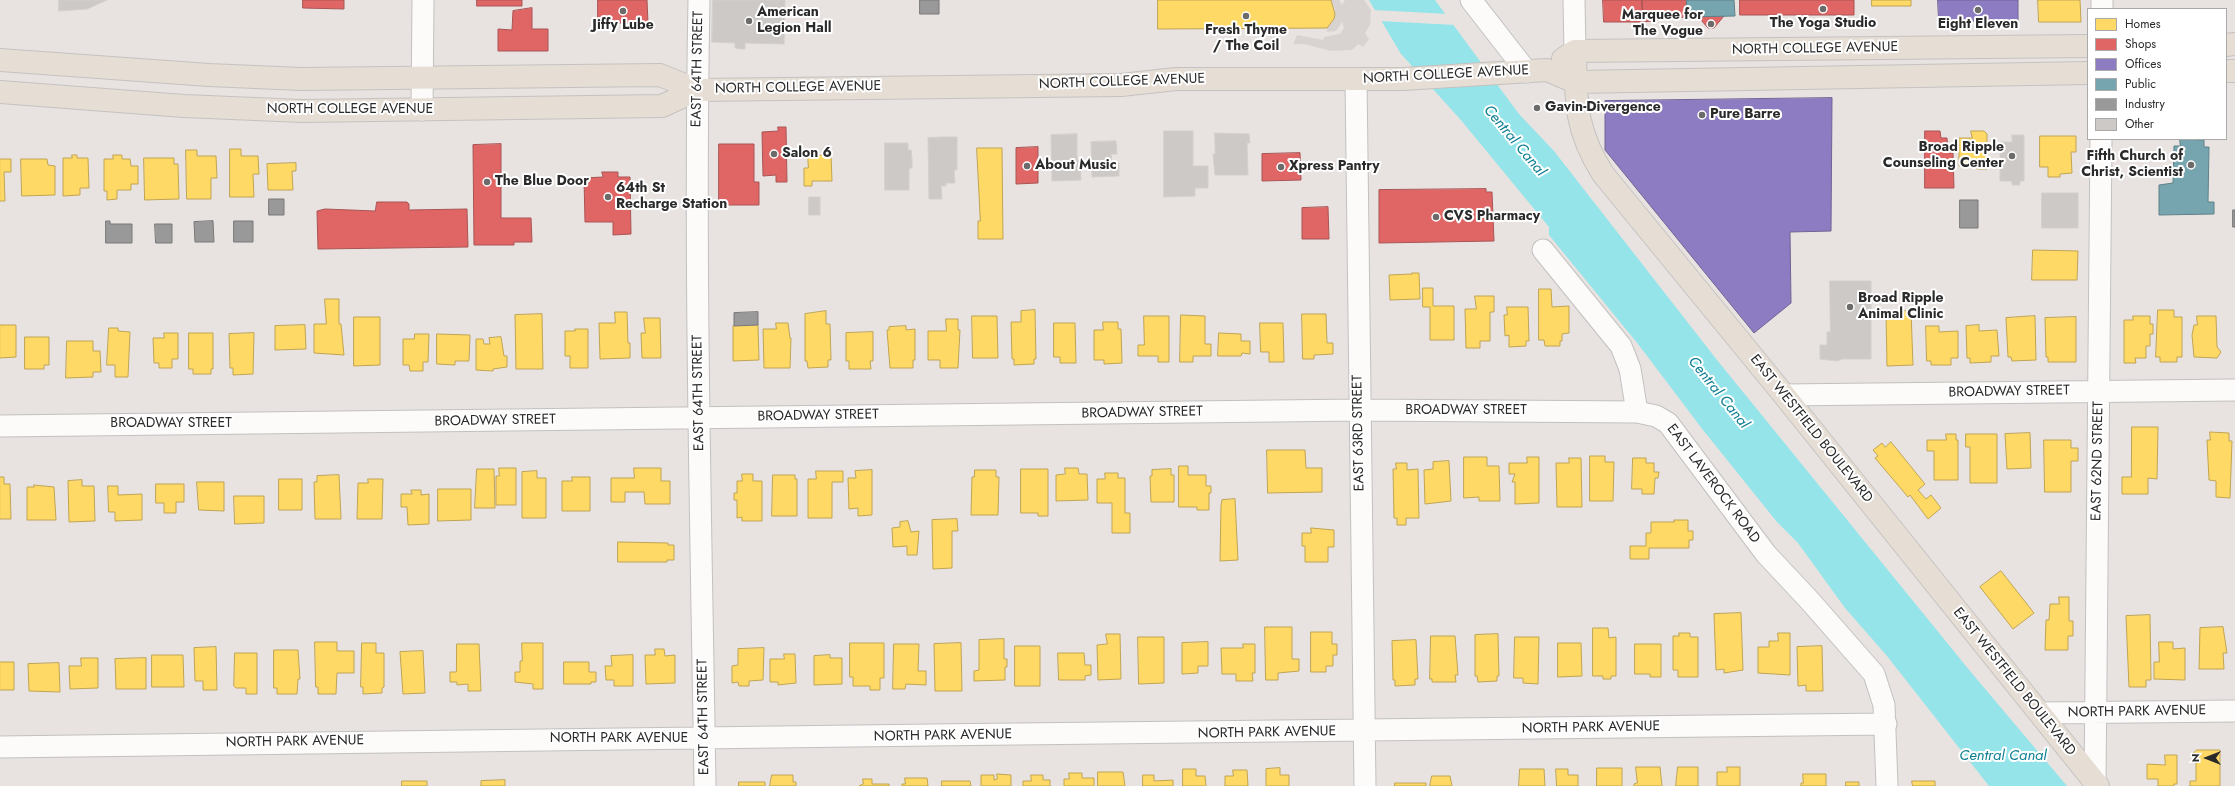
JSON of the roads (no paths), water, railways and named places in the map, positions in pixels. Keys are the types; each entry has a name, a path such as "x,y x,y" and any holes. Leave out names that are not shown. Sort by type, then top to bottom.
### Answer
{"main road":[{"name":"NORTH COLLEGE AVENUE","path":"1528,71 1575,51 2087,46"},
{"name":"EAST WESTFIELD BOULEVARD","path":"1575,51 1576,104 1588,148 1603,174 1784,395 2096,784"},
{"name":"NORTH COLLEGE AVENUE","path":"0,60 209,75 301,78 660,75 696,90 1120,85 1176,79 1403,79 1528,71 1576,82 2087,72"},
{"name":"NORTH COLLEGE AVENUE","path":"0,92 264,110 422,110 662,106 696,90"}],"street":[{"path":"422,110 423,0"},
{"name":"EAST 64TH STREET","path":"699,0 696,90 699,417 705,786"},
{"path":"1471,0 1528,71"},
{"path":"1574,0 1575,51"},
{"name":"EAST 63RD STREET","path":"1356,79 1359,410 1365,786"},
{"name":"EAST 62ND STREET","path":"2096,784 2101,140"},
{"path":"1543,250 1621,346 1630,369 1637,412"},
{"name":"BROADWAY STREET","path":"1784,395 2235,390"},
{"name":"BROADWAY STREET","path":"0,426 1359,410 1637,412"},
{"name":"EAST LAVEROCK ROAD","path":"1637,412 1656,416 1668,423 1766,554 1810,601 1874,674 1881,691 1886,724 1887,786"},
{"name":"NORTH PARK AVENUE","path":"2039,713 2235,711"},
{"name":"NORTH PARK AVENUE","path":"0,747 407,740 1364,732 1886,724"}],"water":[{"name":"Central Canal","path":"1369,0 1435,0 1519,114 1554,151 1717,360 1970,671 2067,786 1989,786 1887,656 1845,608 1798,543 1777,522 1703,430 1638,344 1549,235 1549,227 1460,119 1401,54"}],"place":[{"name":"The Yoga Studio","path":"1823,9"},
{"name":"Eight Eleven","path":"1978,10"},
{"name":"Jiffy Lube","path":"623,11"},
{"name":"Fresh Thyme / The Coil","path":"1246,16"},
{"name":"American Legion Hall","path":"749,21"},
{"name":"Marquee for The Vogue","path":"1711,24"},
{"name":"Gavin-Divergence","path":"1537,108"},
{"name":"Pure Barre","path":"1702,115"},
{"name":"Salon 6","path":"774,154"},
{"name":"Broad Ripple Counseling Center","path":"2012,156"},
{"name":"Fifth Church of Christ, Scientist","path":"2191,165"},
{"name":"About Music","path":"1027,166"},
{"name":"Xpress Pantry","path":"1281,167"},
{"name":"The Blue Door","path":"487,182"},
{"name":"64th St Recharge Station","path":"608,197"},
{"name":"CVS Pharmacy","path":"1436,217"},
{"name":"Broad Ripple Animal Clinic","path":"1850,307"}]}
